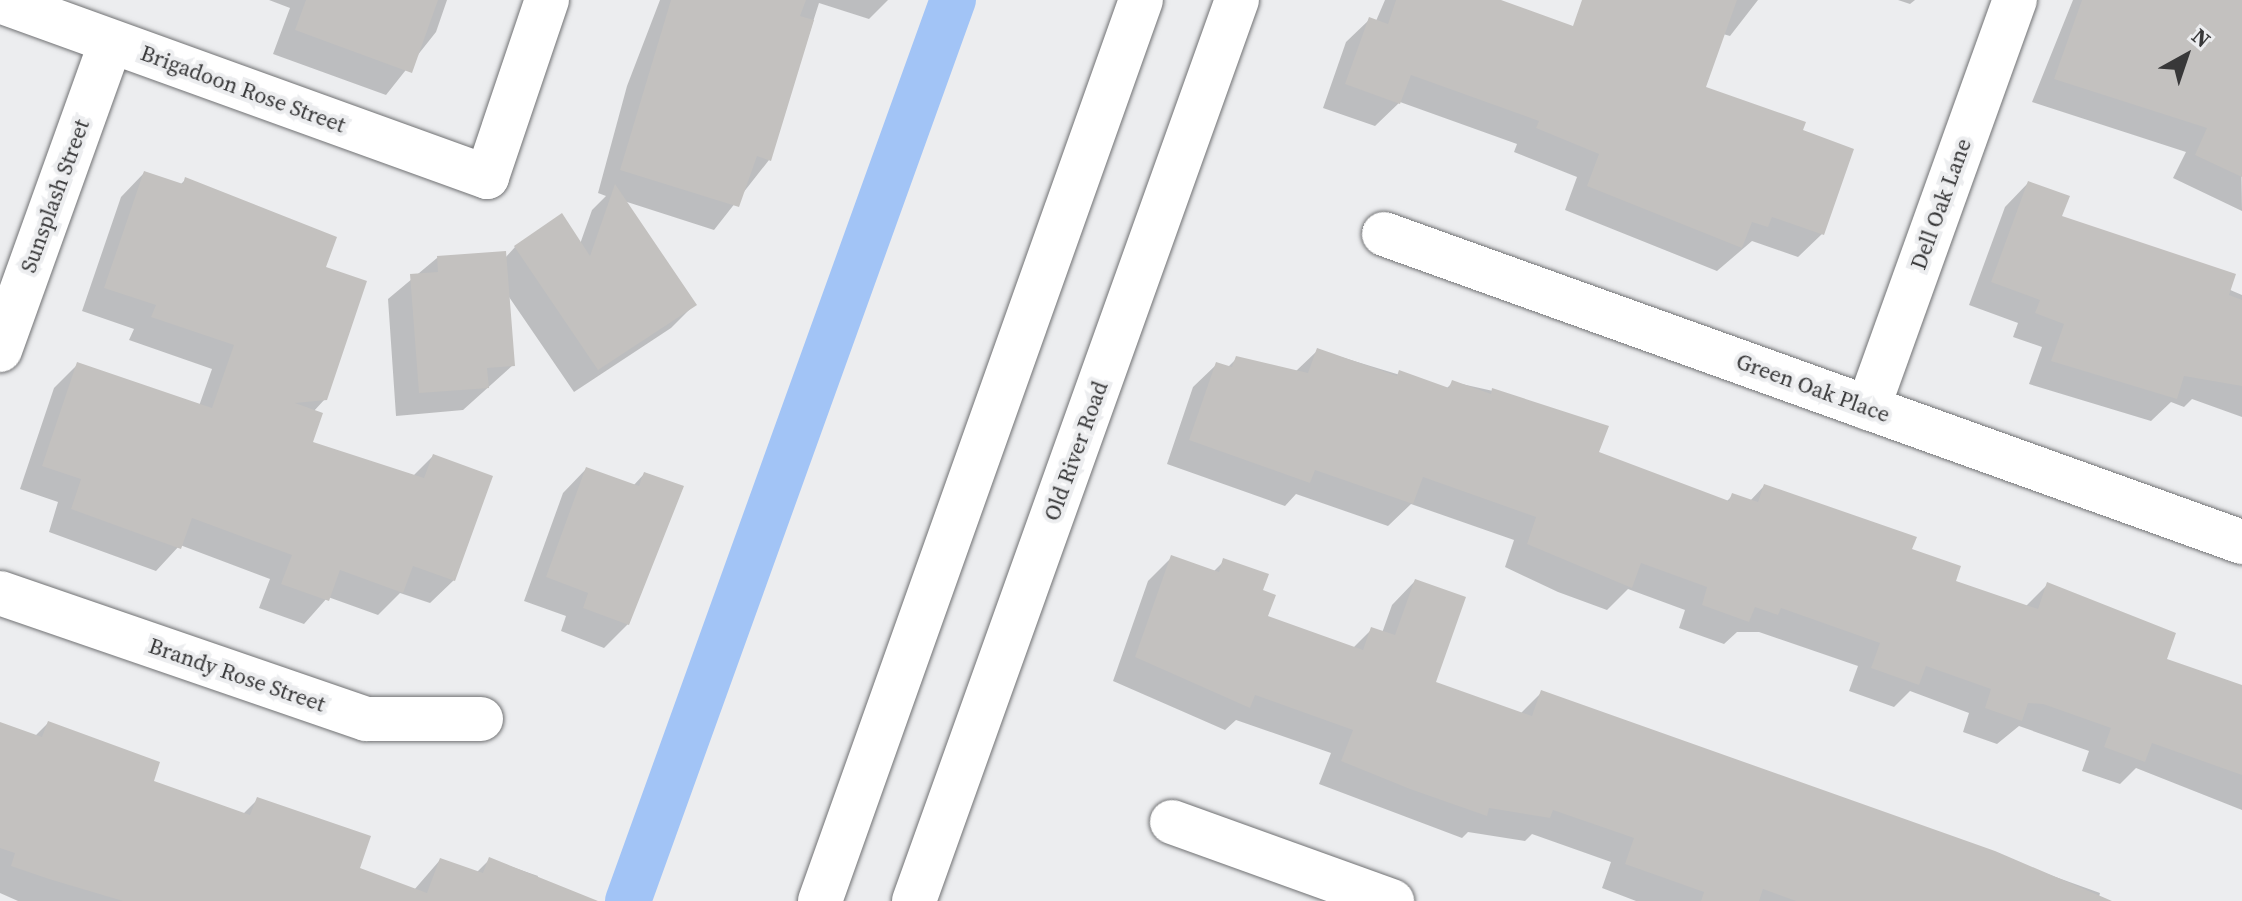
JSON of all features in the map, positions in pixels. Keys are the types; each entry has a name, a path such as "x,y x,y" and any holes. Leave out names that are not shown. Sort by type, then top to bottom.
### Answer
{"street":[{"name":"Brigadoon Rose Street","path":"0,1 487,177 547,0"},
{"path":"820,901 1141,0"},
{"name":"Old River Road","path":"914,901 1237,0"},
{"name":"Dell Oak Lane","path":"1868,408 2015,0"},
{"name":"Sunsplash Street","path":"0,350 111,42"},
{"name":"Green Oak Place","path":"1384,234 2242,542"},
{"name":"Brandy Rose Street","path":"0,593 366,719 481,719"},
{"path":"1172,822 1392,901"}],"building":[{"path":"306,0 438,0 412,73 295,30"},
{"path":"671,0 806,0 800,16 814,20 771,161 757,156 739,207 620,170"},
{"path":"1396,0 1501,0 1573,26 1582,0 1737,0 1706,87 1806,122 1803,130 1854,149 1824,235 1772,217 1768,227 1752,222 1742,248 1587,186 1599,154 1536,128 1539,121 1411,75 1400,104 1345,84 1369,17 1388,24"},
{"path":"2082,0 2242,0 2242,177 2195,155 2207,128 2054,79"},
{"path":"144,171 183,184 185,177 337,237 326,267 367,281 327,400 295,403 323,413 313,442 424,478 433,454 493,476 455,581 413,566 403,593 340,570 329,601 281,584 292,555 192,518 181,549 71,509 81,479 42,466 77,362 212,408 234,345 151,317 156,305 104,288"},
{"path":"2028,181 2070,196 2062,216 2236,274 2229,295 2242,300 2242,386 2184,376 2177,399 2051,361 2064,324 2035,313 2040,300 1991,282"},
{"path":"615,184 697,305 598,370 514,246 562,213 590,256"},
{"path":"506,251 515,366 487,368 489,388 419,393 410,274 438,272 437,256"},
{"path":"1317,348 1397,376 1399,370 1449,388 1452,380 1491,394 1492,388 1609,426 1599,452 1729,501 1732,493 1758,502 1764,484 1917,537 1912,549 1961,566 1956,581 2038,609 2047,582 2176,633 2167,659 2242,685 2242,775 2152,743 2145,762 2104,747 2111,728 2043,704 2028,703 2022,721 1985,708 1991,689 1926,666 1919,685 1871,668 1880,643 1781,608 1778,615 1755,607 1749,622 1702,605 1707,587 1641,563 1632,588 1527,544 1536,517 1423,477 1413,504 1315,470 1310,483 1189,440 1216,362 1232,367 1236,356 1308,373"},
{"path":"586,467 639,486 644,472 684,486 629,625 583,608 588,593 546,577"},
{"path":"1171,555 1219,572 1223,558 1269,574 1263,590 1276,595 1268,616 1363,650 1371,627 1395,635 1415,579 1466,597 1436,682 1532,716 1541,690 1995,851 2112,901 1796,901 1763,889 1759,901 1701,901 1704,892 1625,864 1634,838 1553,810 1550,818 1489,808 1487,816 1410,789 1341,761 1353,730 1255,695 1250,708 1135,657"},
{"path":"48,721 160,762 154,781 250,815 257,797 371,836 360,868 427,893 440,858 483,873 489,857 598,901 123,901 49,879 11,866 15,853 0,848 0,722 42,737"}],"waterway":[{"path":"628,901 953,0"}]}
